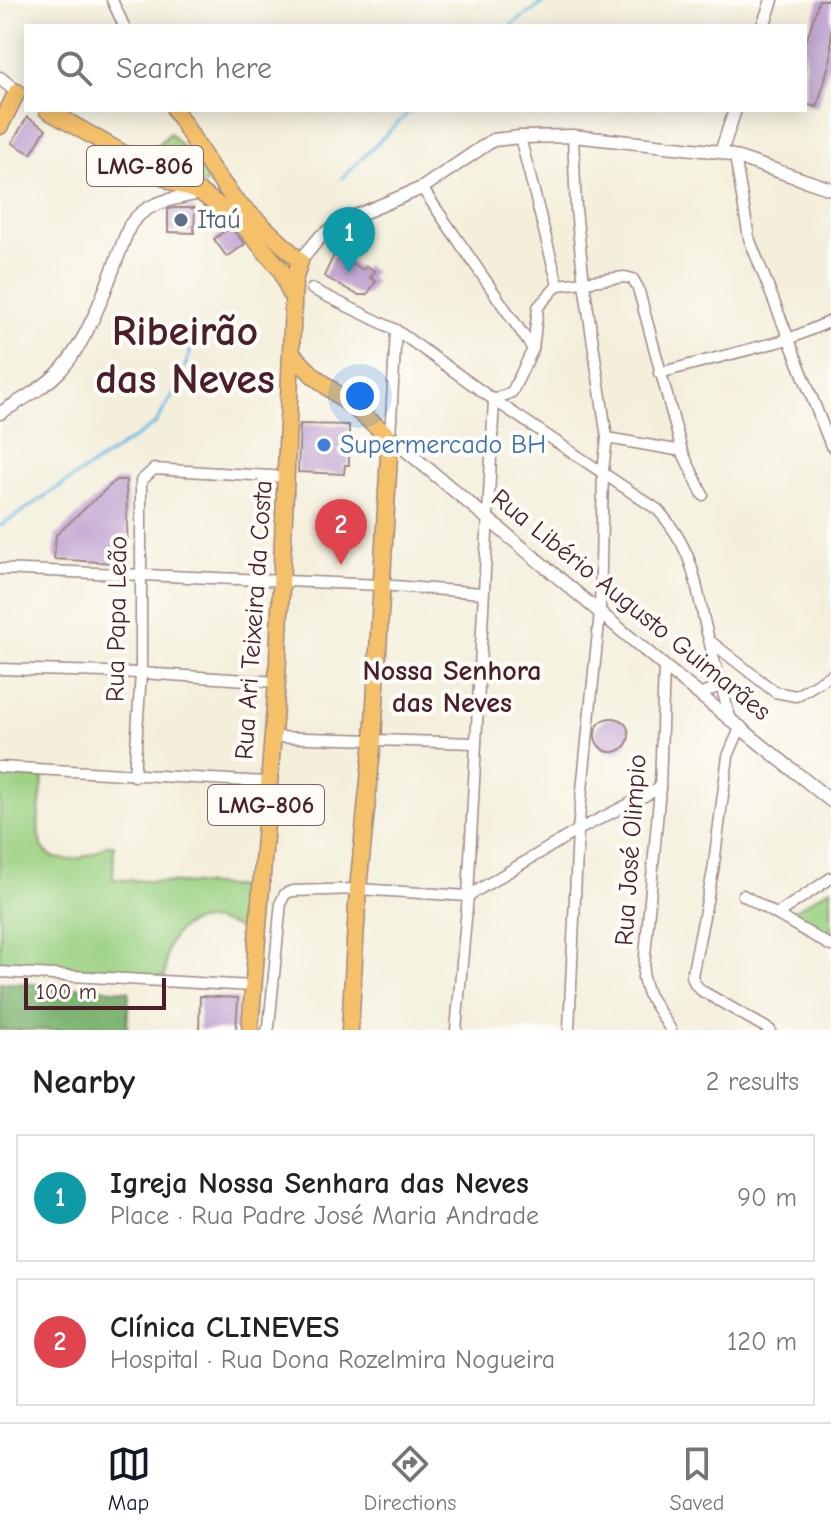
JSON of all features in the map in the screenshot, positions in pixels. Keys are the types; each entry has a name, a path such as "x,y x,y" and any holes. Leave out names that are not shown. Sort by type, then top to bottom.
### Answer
{"highway":[{"path":"0,93 23,94"},
{"path":"0,126 23,94"},
{"name":"LMG-806","path":"51,112 175,183 201,193 239,220 281,270 293,301"},
{"name":"LMG-806","path":"176,112 234,199 300,261"},
{"path":"281,270 300,261"},
{"name":"Rua Ari Teixeira da Costa","path":"250,1030 283,580 294,281 300,261"},
{"name":"Rua Libério Augusto Guimarães","path":"292,354 313,375 390,437"},
{"path":"290,390 313,375"},
{"path":"350,1030 358,889 373,740 390,437"}],"street":[{"path":"112,0 123,24"},
{"path":"764,24 772,0"},
{"path":"0,78 23,94"},
{"path":"721,152 734,112"},
{"path":"300,261 321,236 346,220 422,188 493,140 573,136 721,152 831,189"},
{"path":"569,1030 578,830 600,612 603,471 607,438 584,283 576,210 573,136"},
{"path":"520,137 558,285"},
{"path":"735,156 749,238 831,446"},
{"path":"422,188 533,349"},
{"path":"0,413 60,371 83,339 130,225 138,214 150,205 201,193"},
{"path":"494,400 512,392 533,349 538,307 558,285 625,277 633,279 682,451 703,495"},
{"path":"312,289 396,330 658,510 678,531 697,576 709,640 730,717"},
{"path":"659,373 789,339 831,321"},
{"path":"390,437 396,330"},
{"path":"456,1030 468,896 494,400"},
{"name":"Rua Libério Augusto Guimarães","path":"390,437 831,801"},
{"path":"607,438 682,451"},
{"name":"Rua Papa Leão","path":"134,776 141,673 141,481 154,469 287,477"},
{"path":"0,569 283,580 482,593"},
{"path":"709,640 775,692 796,696 831,675"},
{"name":"Rua José Olimpio","path":"664,666 660,788 643,978 648,994 671,1030"},
{"path":"0,669 141,673 277,682"},
{"path":"701,695 720,685"},
{"path":"741,726 728,756 713,871 692,976 702,991 770,1030"},
{"path":"273,737 476,743"},
{"path":"0,767 267,782"},
{"path":"267,1030 281,902 285,894 292,891 358,889 468,896 578,830 660,788"},
{"path":"777,914 831,878"},
{"path":"743,895 831,946"},
{"path":"0,972 252,986"}],"green space":[{"path":"170,133 208,176 205,184 189,184 146,156"},
{"path":"0,774 43,778 38,829 43,847 49,854 68,860 88,855 106,845 114,845 113,879 243,887 241,930 208,920 188,924 172,939 167,951 165,977 0,962"},
{"path":"831,888 831,940 789,914"},
{"path":"0,982 129,991 127,1030 0,1030"}],"building":[{"path":"819,0 831,0 831,57 817,107 807,104 807,39"},
{"path":"27,117 46,129 31,154 12,143"},
{"name":"Itaú","path":"195,208 194,233 168,232 168,209"},
{"path":"230,227 245,244 227,257 214,239"},
{"path":"335,253 363,270 366,266 375,271 370,278 376,281 367,295 358,295 324,276"},
{"name":"Supermercado BH","path":"300,424 349,425 349,465 345,465 344,474 298,472"},
{"path":"116,480 126,480 128,564 54,559 56,535"},
{"path":"612,718 624,723 629,735 624,747 612,752 600,747 595,735 600,723"},
{"path":"200,996 238,998 236,1030 199,1030"}],"waterway":[{"name":"Ribeirão das Neves","path":"513,24 548,0"},
{"name":"Ribeirão das Neves","path":"342,178 409,112"},
{"name":"Ribeirão das Neves","path":"0,526 155,424 176,390 198,332"}],"place":[{"name":"Itaú","path":"181,220"},
{"name":"Igreja Nossa Senhara das Neves","path":"349,273"},
{"name":"Supermercado BH","path":"324,445"},
{"name":"Clínica CLINEVES","path":"341,565"}],"district":[{"name":"Ribeirão das Neves","path":"185,355"},
{"name":"Nossa Senhora das Neves","path":"452,687"}]}
